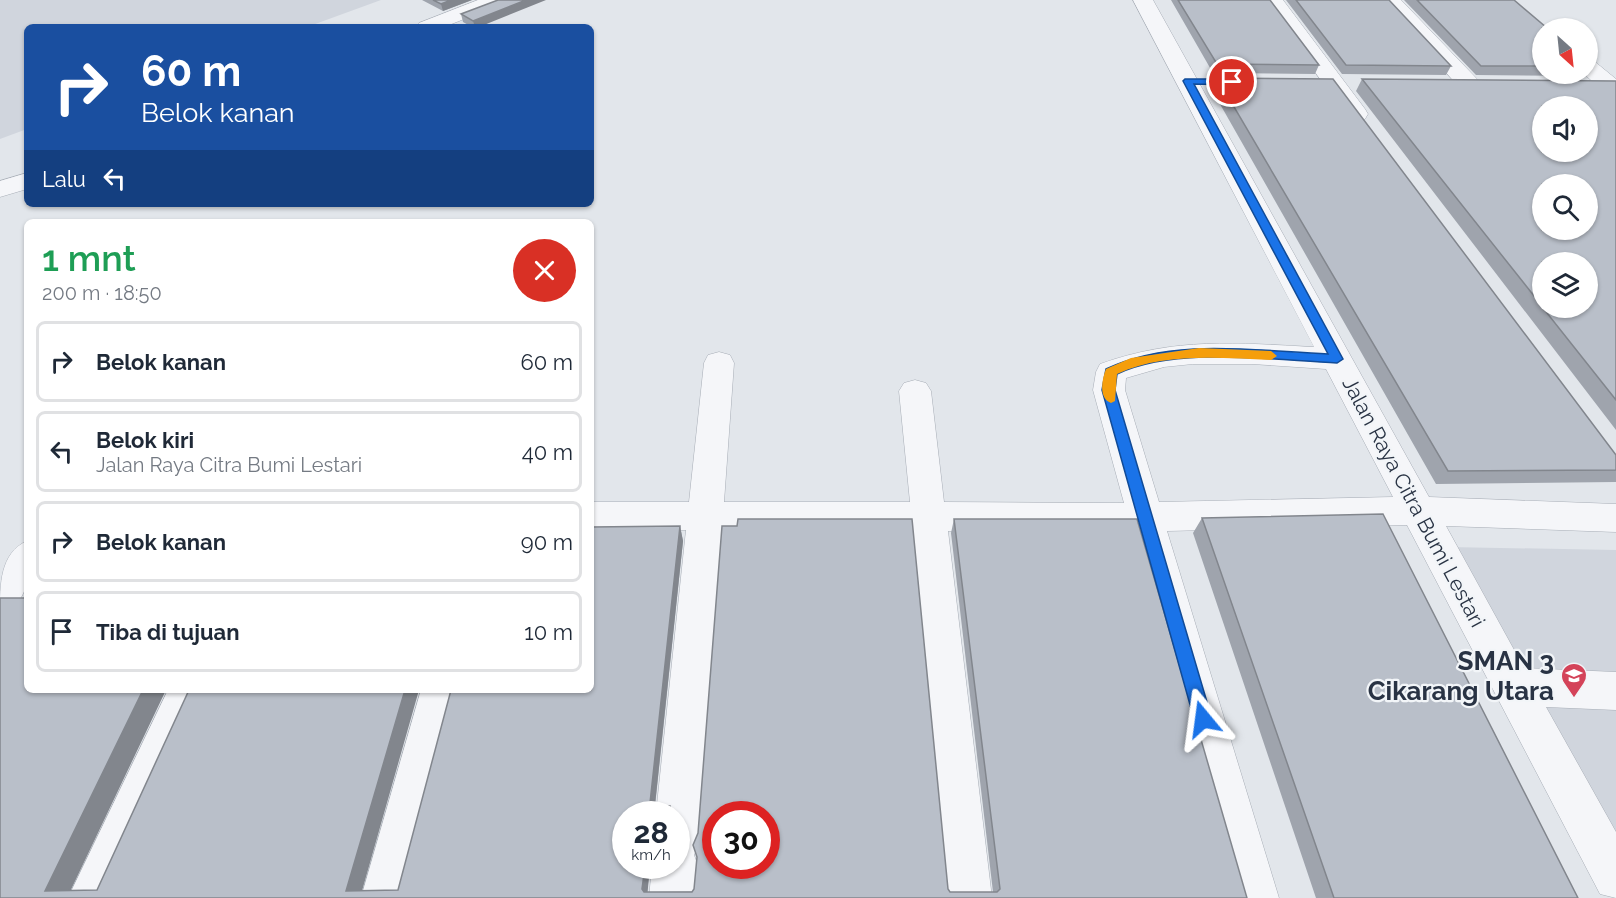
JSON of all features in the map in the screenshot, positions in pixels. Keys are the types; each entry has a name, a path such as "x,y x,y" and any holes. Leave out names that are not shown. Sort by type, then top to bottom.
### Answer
{"street":[{"path":"434,24 495,0"},
{"name":"Jalan Raya Citra Bumi Lestari","path":"1143,0 1199,81 1337,359 1616,878"},
{"path":"1273,0 1370,132"},
{"path":"1390,0 1469,84"},
{"path":"1598,74 1614,87"},
{"path":"1446,84 1492,84"},
{"path":"1574,85 1614,87"},
{"path":"0,190 24,181"},
{"path":"1256,898 1144,517 1109,390 1111,372 1131,362 1199,352 1337,359"},
{"path":"680,801 719,363"},
{"path":"915,391 969,898"},
{"path":"594,516 1144,517 1419,511 1616,518"},
{"path":"1513,686 1616,691"},
{"path":"91,898 188,693"},
{"path":"384,898 440,693"},
{"path":"672,898 674,879"}],"shaded area":[{"path":"0,0 381,0 315,24 24,24 24,130 0,139"},
{"name":"SMAN 3 Cikarang Utara","path":"1448,547 1616,550 1616,849"}],"building":[{"path":"433,0 451,0 441,4"},
{"path":"498,0 526,0 473,21 461,14"},
{"path":"1178,0 1270,0 1319,65 1217,64"},
{"path":"1296,0 1389,0 1451,66 1346,65"},
{"path":"1417,0 1514,0 1535,18 1532,18 1532,66 1481,66"},
{"path":"1217,78 1333,79 1616,455 1616,470 1448,471"},
{"path":"1362,79 1532,80 1532,84 1598,84 1598,81 1616,81 1616,400 1551,318 1598,318 1598,252 1532,252 1532,293"},
{"path":"1383,514 1578,898 1334,898 1202,518"},
{"path":"738,519 912,519 948,889 950,892 997,892 1000,889 954,519 1137,519 1247,898 0,898 0,598 24,598 24,693 142,693 45,891 97,890 188,693 404,693 346,891 398,890 450,693 594,693 594,527 680,526 650,801 612,801 612,879 643,879 642,889 644,892 692,892 697,857 693,845 698,833 722,526 737,526"}],"slow traffic":[{"path":"1111,398 1109,390 1111,372 1131,362 1199,352 1271,356"}],"place":[{"name":"SMAN 3 Cikarang Utara","path":"1574,699"}],"route":[{"path":"1203,719 1109,390 1111,372 1131,362 1199,352 1337,359 1188,81 1232,82"}]}
